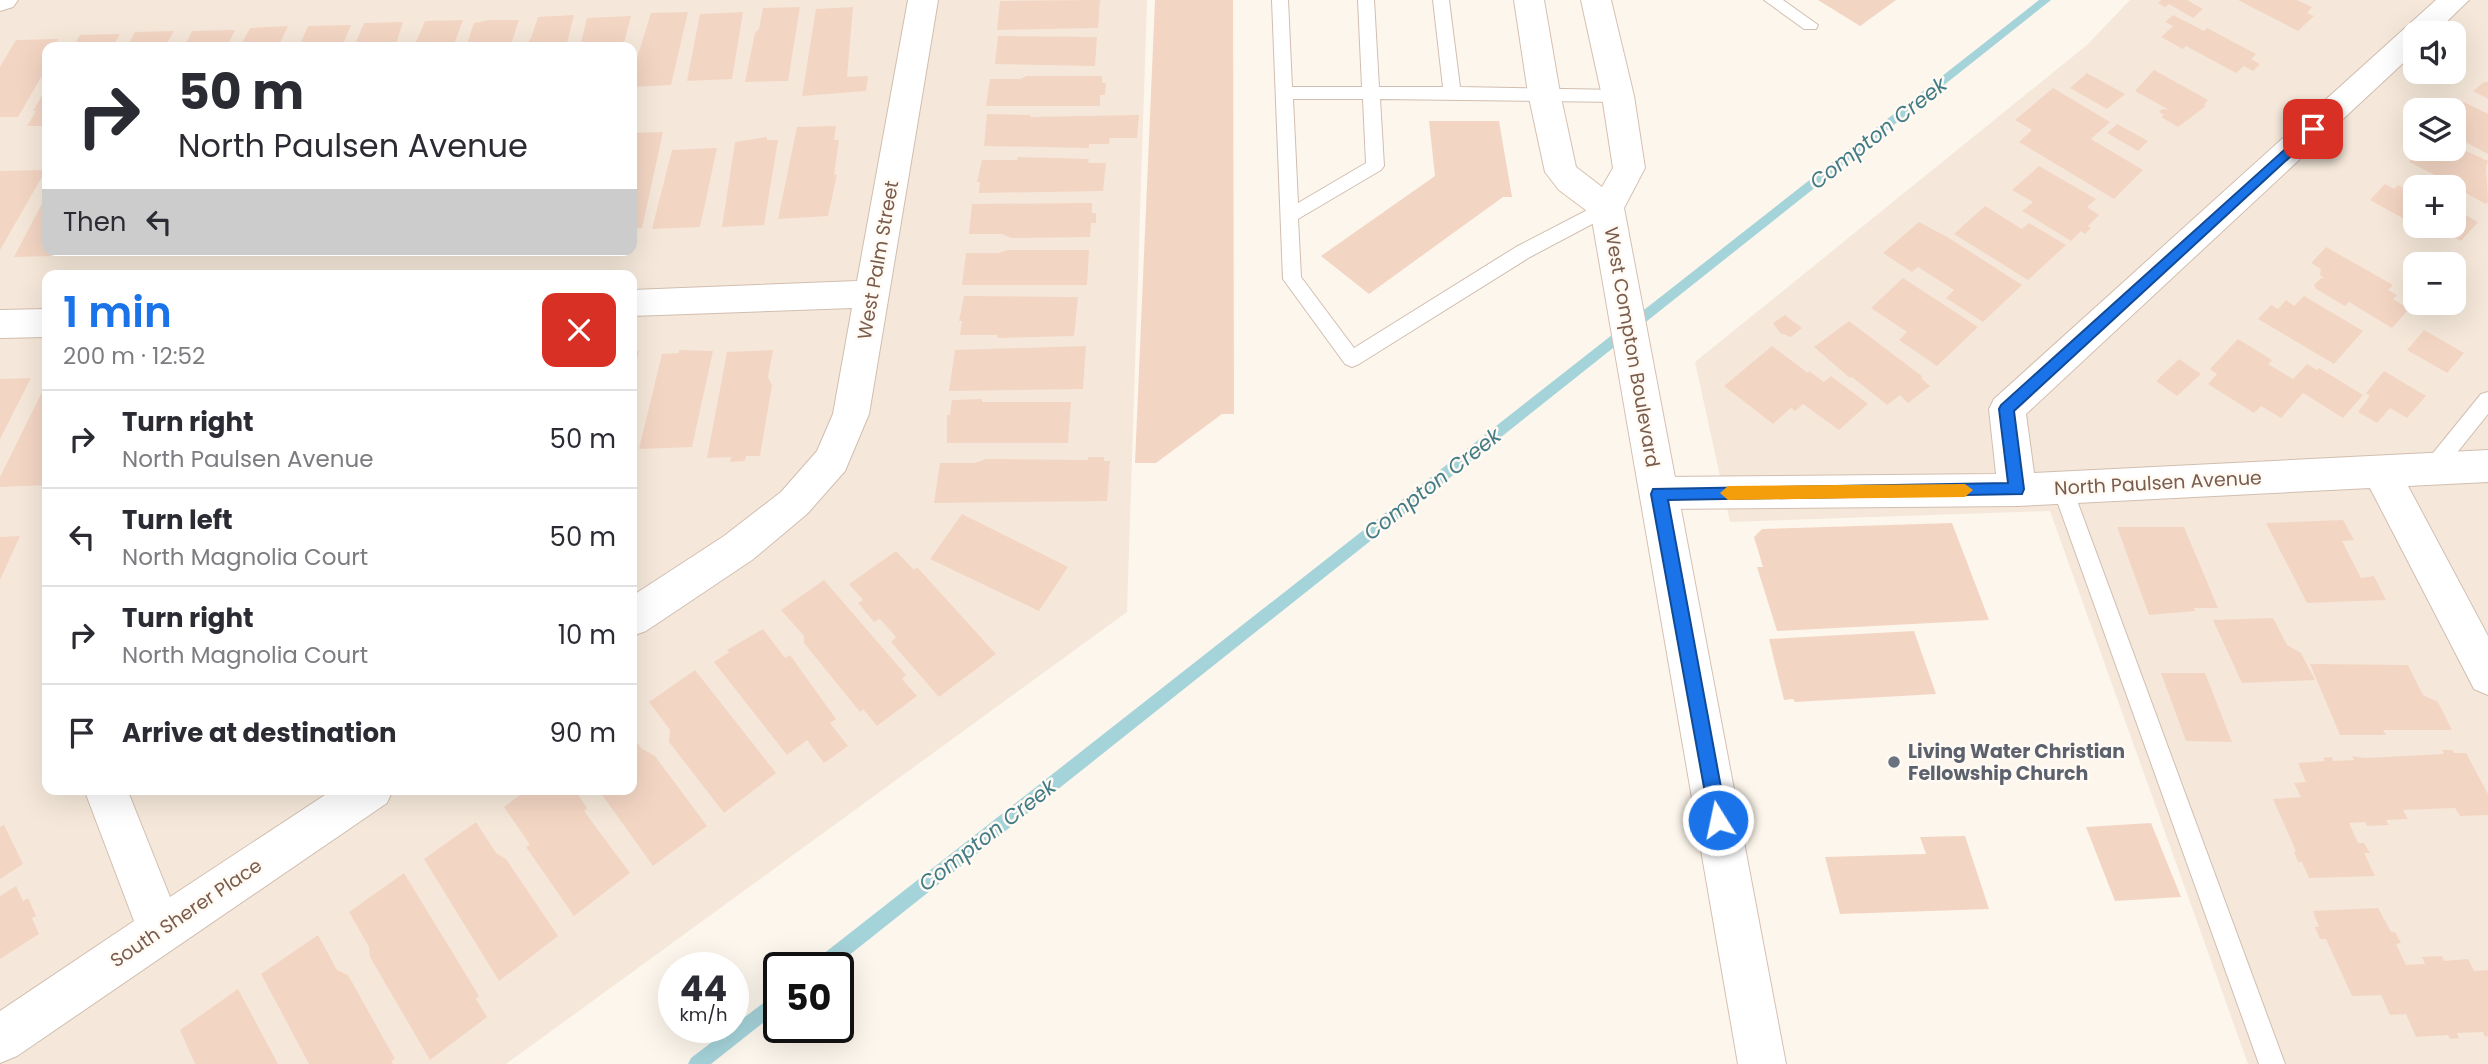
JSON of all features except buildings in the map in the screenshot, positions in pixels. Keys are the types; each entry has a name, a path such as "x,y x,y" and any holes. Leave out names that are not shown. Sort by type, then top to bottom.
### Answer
{"street":[{"name":"West Palm Street","path":"637,615 738,548 794,503 832,460 851,414 923,0"},
{"name":"West Compton Boulevard","path":"1530,0 1544,93 1561,172 1607,208"},
{"name":"West Compton Boulevard","path":"1596,0 1618,96 1629,168 1607,208 1762,1064"},
{"path":"2431,21 2454,0"},
{"path":"2017,489 2007,409 2403,46"},
{"path":"637,303 873,294"},
{"path":"0,324 42,323"},
{"name":"North Paulsen Avenue","path":"1659,494 2017,489 2488,466"},
{"path":"2381,472 2488,676"},
{"path":"107,795 160,930"},
{"name":"South Sherer Place","path":"0,1039 363,795"}],"lane":[{"path":"1280,0 1292,279 1352,359 1523,252 1607,208"},
{"path":"1289,216 1375,166 1366,0"},
{"path":"1441,0 1452,93"},
{"path":"1772,0 1810,25"},
{"path":"1284,93 1544,93 1618,96"},
{"path":"2432,469 2488,401"},
{"path":"2062,487 2272,1064"}],"shaded area":[{"path":"0,0 1147,0 1127,612 506,1064 0,1064"},
{"path":"2130,0 2488,0 2488,1064 2248,1064 2050,511 1730,522 1695,362 2087,45"}],"waterway":[{"name":"Compton Creek","path":"839,952 2046,0"},
{"name":"Compton Creek","path":"697,1064 763,1012"}],"slow traffic":[{"path":"1728,493 1965,490"}],"place":[{"name":"Living Water Christian Fellowship Church","path":"1894,762"}],"route":[{"path":"1718,820 1659,494 2017,489 2007,409 2313,129"}]}
